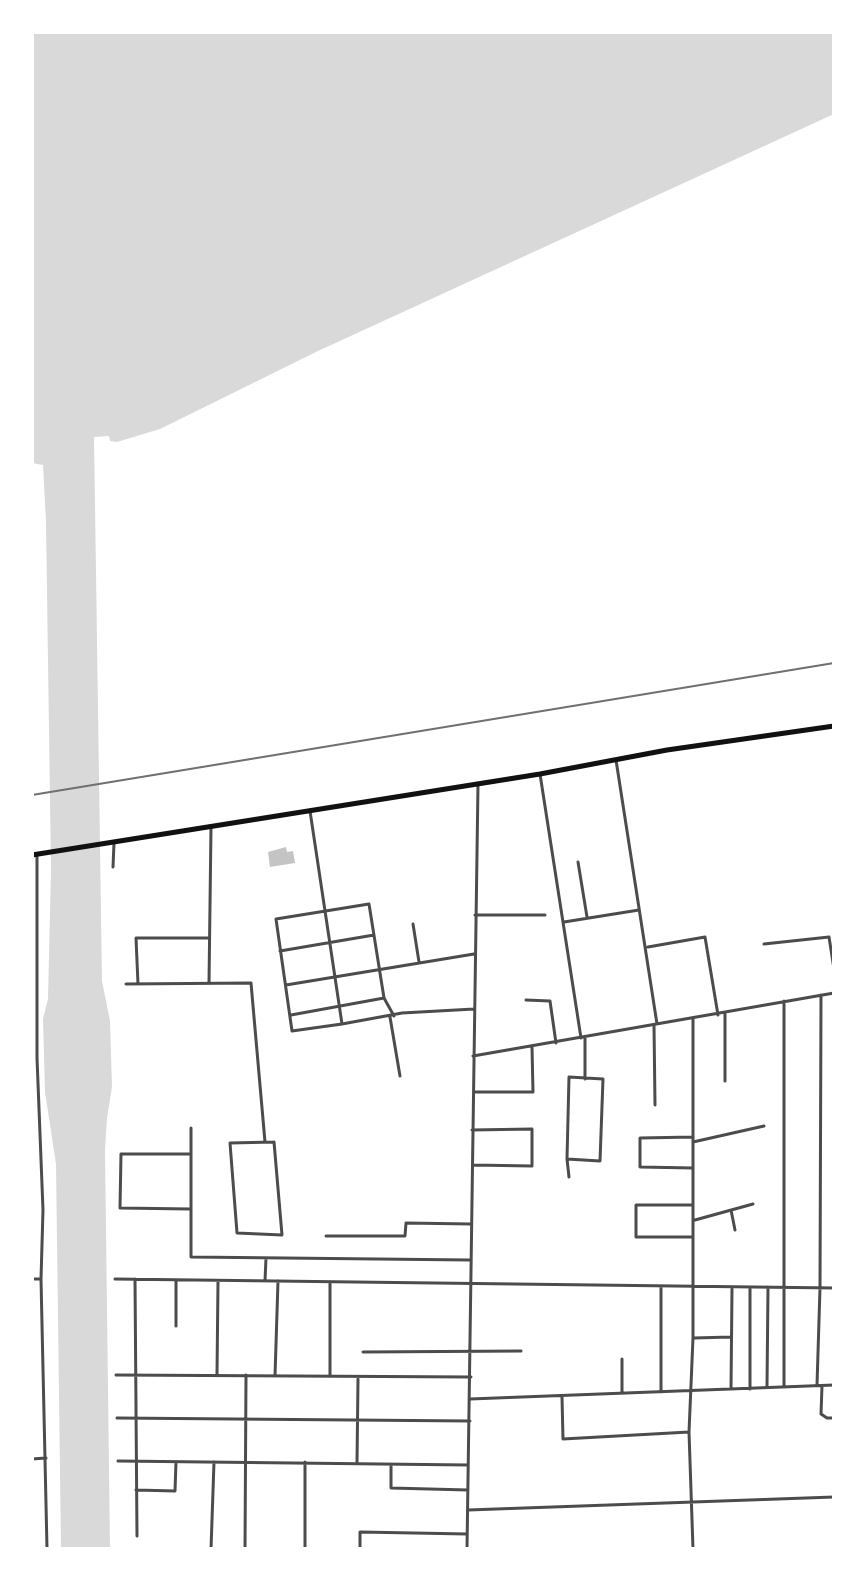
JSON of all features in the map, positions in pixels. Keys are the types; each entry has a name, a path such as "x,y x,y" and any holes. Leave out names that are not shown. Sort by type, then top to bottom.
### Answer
{"main road":[{"path":"36,855 834,726"}],"street":[{"path":"616,760 647,947 656,1025 655,1105"},
{"path":"540,774 583,1038 585,1079"},
{"path":"467,1549 478,784"},
{"path":"310,811 342,1024"},
{"path":"209,983 211,827"},
{"path":"113,867 114,842"},
{"path":"36,855 47,1549"},
{"path":"578,862 587,917"},
{"path":"400,1076 392,1016 384,998 369,904 276,919 292,1031 392,1016 474,1009"},
{"path":"562,922 639,910"},
{"path":"475,915 545,915"},
{"path":"413,924 419,962"},
{"path":"280,951 374,935"},
{"path":"647,947 705,937 718,1015"},
{"path":"764,944 829,937 834,969"},
{"path":"138,984 136,938 209,938"},
{"path":"286,985 474,954"},
{"path":"126,984 251,983 265,1142"},
{"path":"473,1056 834,993"},
{"path":"821,995 820,1386 821,1414 834,1418"},
{"path":"291,1015 384,998"},
{"path":"526,1000 550,1001 556,1043"},
{"path":"784,1001 784,1387"},
{"path":"725,1013 725,1081"},
{"path":"693,1019 693,1338 689,1432 693,1549"},
{"path":"472,1092 533,1092 532,1047"},
{"path":"567,1159 600,1161 603,1079 569,1077 567,1159 569,1177"},
{"path":"693,1168 640,1167 640,1138 693,1139 764,1126"},
{"path":"191,1128 191,1257 471,1260"},
{"path":"471,1165 532,1166 532,1129 472,1130"},
{"path":"265,1142 274,1142 282,1235 237,1233 230,1143 265,1142"},
{"path":"190,1154 121,1154 120,1208 190,1209"},
{"path":"693,1220 753,1204"},
{"path":"693,1205 636,1205 636,1237 693,1237"},
{"path":"731,1210 735,1230"},
{"path":"326,1236 405,1236 406,1223 471,1224"},
{"path":"265,1281 266,1258"},
{"path":"32,1279 41,1279"},
{"path":"115,1279 834,1288"},
{"path":"135,1279 137,1536"},
{"path":"176,1280 176,1326"},
{"path":"217,1374 218,1281"},
{"path":"275,1376 278,1281"},
{"path":"330,1283 330,1376"},
{"path":"661,1287 661,1392"},
{"path":"731,1389 732,1287"},
{"path":"767,1389 768,1287"},
{"path":"750,1288 750,1389"},
{"path":"693,1338 731,1337"},
{"path":"363,1352 521,1351"},
{"path":"622,1359 622,1393"},
{"path":"116,1375 471,1377"},
{"path":"245,1549 246,1375"},
{"path":"357,1463 358,1377"},
{"path":"470,1399 834,1385"},
{"path":"562,1396 563,1439 689,1432"},
{"path":"117,1418 470,1421"},
{"path":"32,1459 46,1458"},
{"path":"118,1461 468,1465"},
{"path":"136,1490 175,1491 176,1462"},
{"path":"211,1549 214,1462"},
{"path":"305,1462 305,1549"},
{"path":"391,1464 391,1488 468,1490"},
{"path":"468,1510 834,1497"},
{"path":"360,1549 360,1532 467,1534"}],"shaded area":[{"path":"32,32 834,32 834,114 318,351 160,429 117,442 110,441 109,436 94,437 102,981 110,1021 112,1087 105,1150 110,1549 61,1549 56,1164 45,1092 43,1019 48,999 51,870 46,522 43,465 32,463"}],"building":[{"path":"286,847 287,852 293,851 295,863 270,867 268,852"}],"railway":[{"path":"32,795 834,663"}]}
